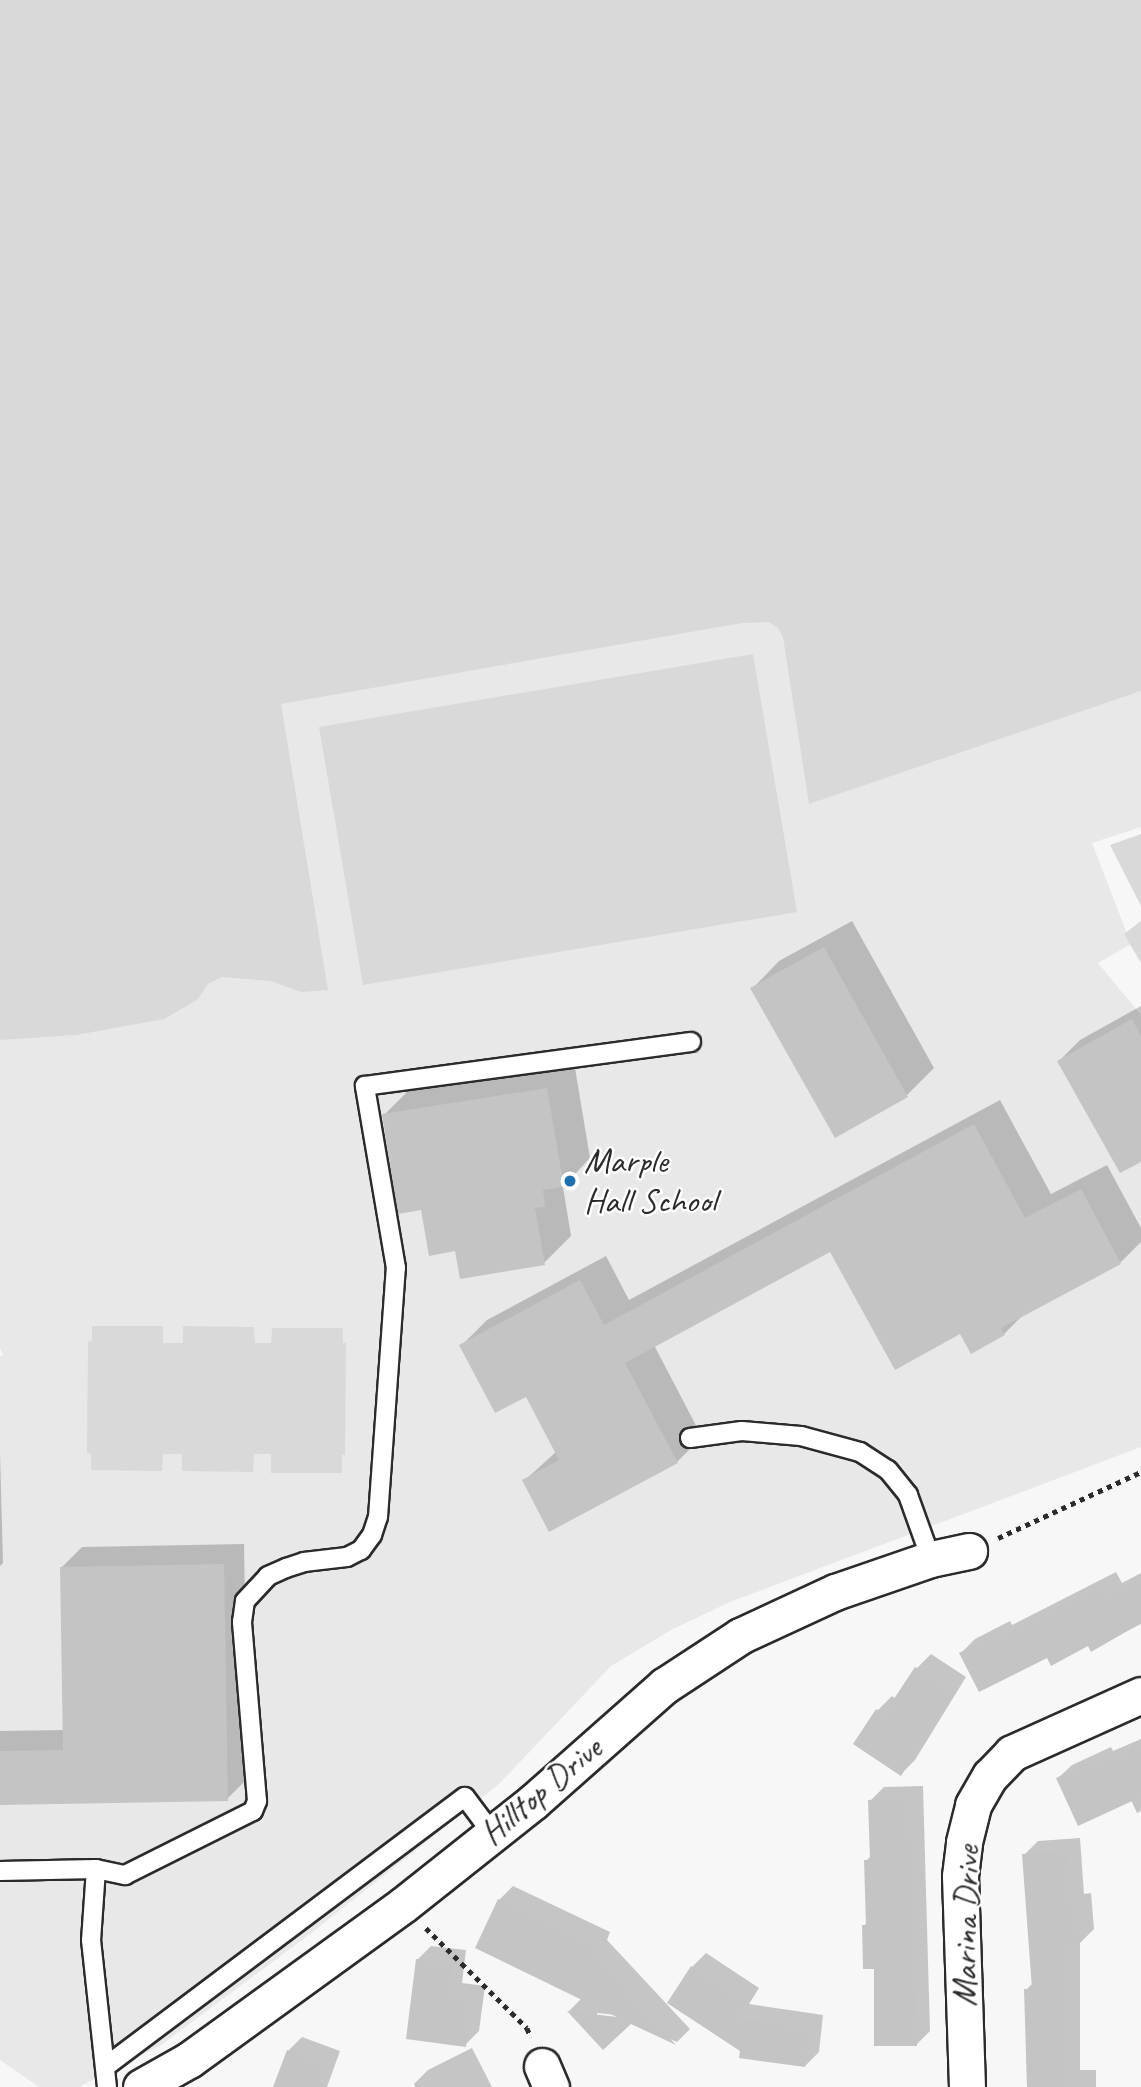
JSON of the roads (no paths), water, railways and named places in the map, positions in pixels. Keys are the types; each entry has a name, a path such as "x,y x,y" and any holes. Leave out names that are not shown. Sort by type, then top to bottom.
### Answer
{"street":[{"name":"Hilltop Drive","path":"141,2087 189,2060 403,1905 664,1686 740,1636 835,1592 931,1559 969,1551"},
{"name":"Marina Drive","path":"967,2087 960,1876 964,1842 973,1805 989,1776 1012,1754 1141,1696"}],"lane":[{"path":"0,1871 96,1869 125,1875 253,1811 257,1801 242,1622 245,1601 268,1576 304,1562 347,1557 361,1550 372,1535 378,1517 396,1268 365,1086 691,1042"},
{"path":"690,1438 742,1430 801,1436 860,1452 888,1470 908,1495 931,1559"},
{"path":"105,2067 465,1797 492,1833"},
{"path":"96,1869 91,1940 107,2087"}],"place":[{"name":"Marple Hall School","path":"570,1181"}]}
